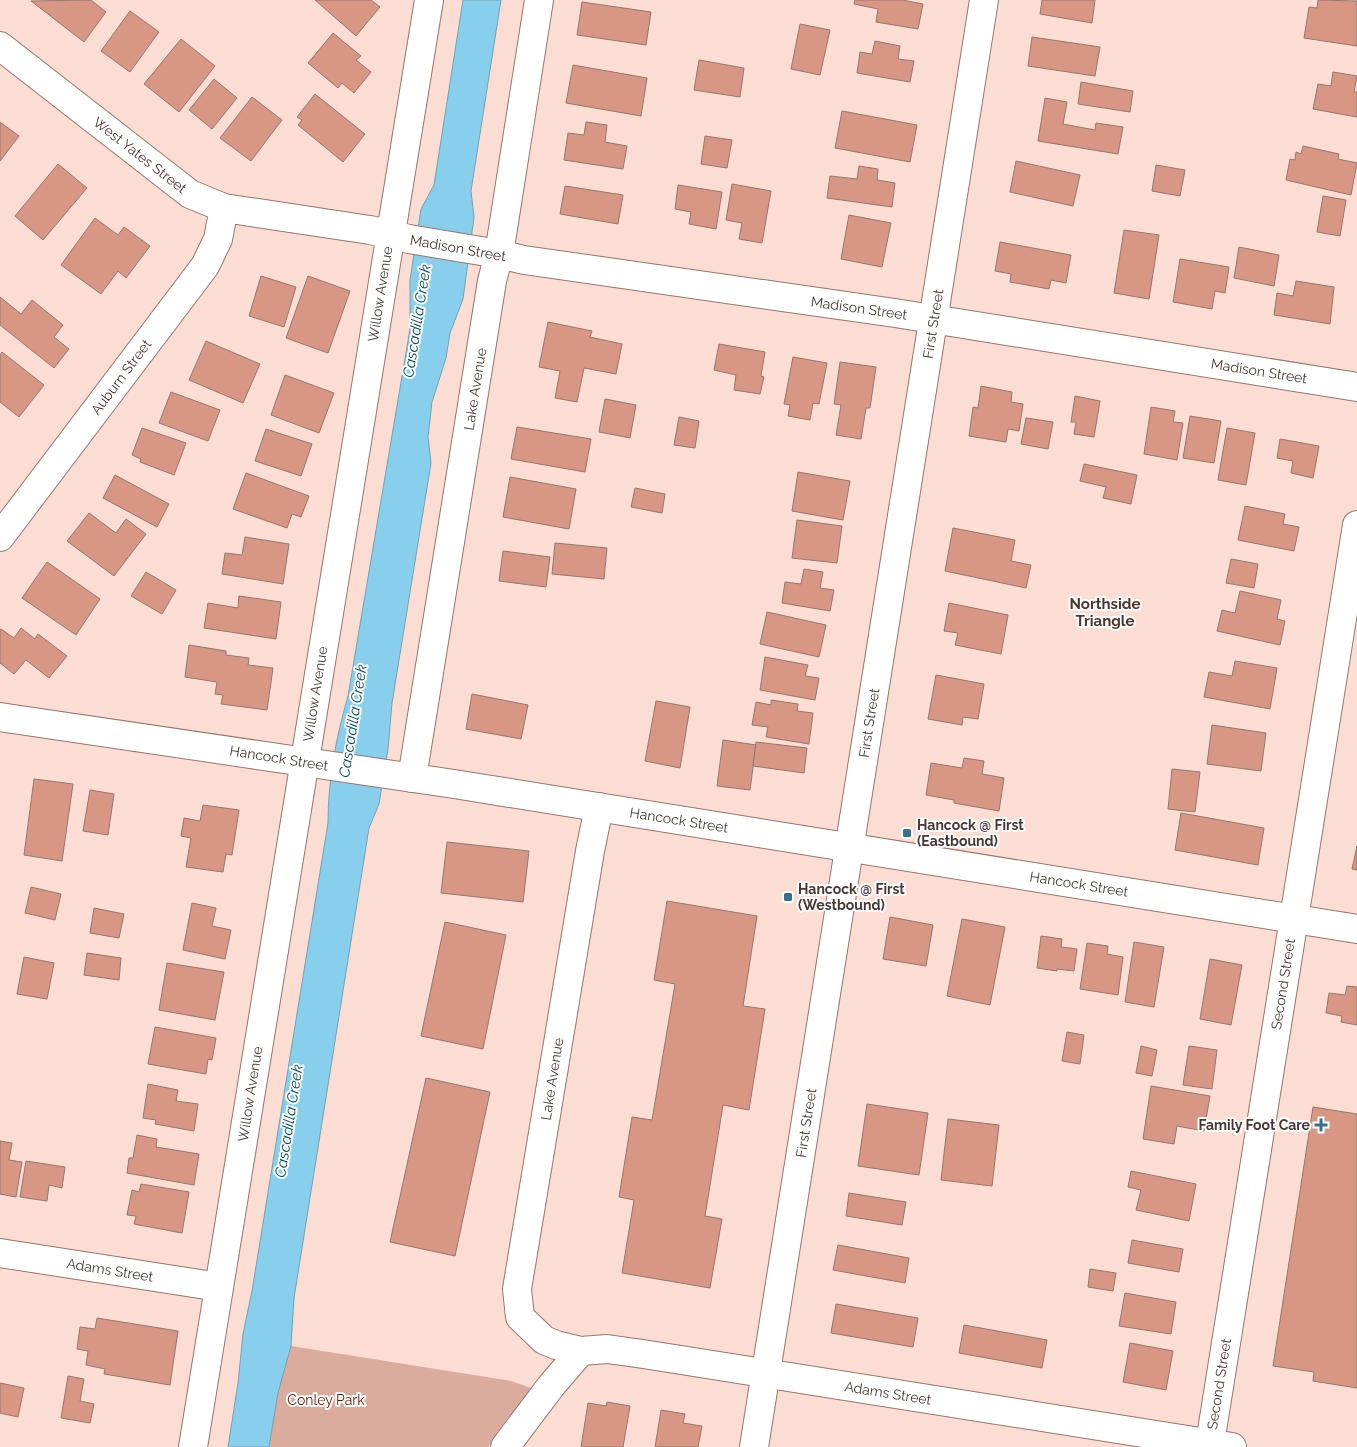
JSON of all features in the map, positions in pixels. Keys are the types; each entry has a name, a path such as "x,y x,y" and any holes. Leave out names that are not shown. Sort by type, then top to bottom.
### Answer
{"street":[{"name":"Willow Avenue","path":"193,1447 219,1287 315,764 399,237 429,0"},
{"name":"Lake Avenue","path":"404,777 490,290 487,252 539,0"},
{"name":"First Street","path":"754,1447 984,0"},
{"name":"West Yates Street","path":"0,46 190,194 224,208 399,237"},
{"name":"Auburn Street","path":"0,537 205,266 218,240 224,208"},
{"name":"Madison Street","path":"399,237 524,260 933,319 1357,386"},
{"name":"Second Street","path":"1221,1445 1294,918 1357,525"},
{"name":"Hancock Street","path":"0,717 599,807 1357,928"},
{"name":"Lake Avenue","path":"544,1340 520,1317 518,1289 590,851 599,807"},
{"name":"Adams Street","path":"0,1253 219,1287"},
{"name":"Adams Street","path":"544,1340 556,1346 581,1351 607,1349 1221,1445"},
{"path":"505,1447 551,1386 581,1351"}],"green space":[{"name":"Conley Park","path":"291,1346 511,1381 534,1389 511,1414 488,1447 269,1447 278,1393"}],"water":[{"name":"Cascadilla Creek","path":"463,0 501,0 471,191 474,217 463,299 450,333 446,358 432,402 428,437 431,463 392,703 388,749 379,804 369,828 294,1298 291,1346 278,1393 269,1447 228,1447 243,1334 252,1291 328,823 329,790 334,759 348,696 410,329 410,280 421,209 434,185"}],"building":[{"path":"91,0 106,12 84,42 31,1"},
{"path":"315,0 371,0 380,7 356,36"},
{"path":"855,0 902,0 923,4 918,29 876,22 878,9 854,4"},
{"path":"1042,0 1095,0 1092,23 1040,14"},
{"path":"1318,0 1357,1 1357,46 1304,38 1309,7 1317,8"},
{"path":"582,2 651,12 646,45 577,35"},
{"path":"130,11 159,32 130,72 101,51"},
{"path":"800,24 830,30 820,75 791,69"},
{"path":"333,33 361,56 356,60 371,72 354,93 342,83 338,88 308,63"},
{"path":"1032,37 1100,47 1095,76 1028,66"},
{"path":"181,39 215,66 179,112 144,84"},
{"path":"875,41 900,46 898,59 914,61 910,82 857,73 860,52 872,54"},
{"path":"699,60 744,68 740,97 694,90"},
{"path":"573,65 647,78 641,116 566,103"},
{"path":"1333,72 1357,76 1354,92 1357,92 1357,117 1313,109 1318,84 1331,86"},
{"path":"214,79 237,98 212,129 189,110"},
{"path":"1081,82 1133,91 1130,112 1078,104"},
{"path":"315,94 365,134 343,162 298,125 302,120 297,117"},
{"path":"252,97 282,120 251,161 220,138"},
{"path":"1045,98 1067,102 1063,124 1095,130 1096,123 1123,127 1118,154 1038,141"},
{"path":"842,111 917,125 910,162 835,148"},
{"path":"0,122 19,136 0,161"},
{"path":"586,122 607,125 605,142 627,146 623,169 564,160 568,133 584,135"},
{"path":"705,136 732,140 727,168 701,164"},
{"path":"1303,146 1339,154 1338,159 1357,163 1351,195 1286,180 1290,159 1295,160 1296,152 1301,154"},
{"path":"1016,161 1080,175 1073,206 1010,192"},
{"path":"58,164 87,188 43,240 15,216"},
{"path":"1156,165 1185,170 1180,196 1152,191"},
{"path":"859,166 878,169 877,180 895,183 892,207 827,198 830,176 857,179"},
{"path":"732,184 771,191 762,243 739,239 742,223 726,220"},
{"path":"678,185 722,192 716,229 689,224 691,212 675,209"},
{"path":"565,186 623,195 618,224 560,214"},
{"path":"1323,196 1346,200 1340,236 1317,232"},
{"path":"849,215 891,223 882,267 841,259"},
{"path":"95,218 118,235 124,227 150,246 126,278 118,271 101,294 61,265"},
{"path":"1124,230 1159,235 1149,299 1114,293"},
{"path":"1000,242 1071,255 1066,283 1051,280 1049,289 1010,282 1011,274 995,271"},
{"path":"1239,247 1279,255 1274,286 1234,278"},
{"path":"1180,259 1229,267 1225,293 1215,291 1212,309 1173,302"},
{"path":"261,276 296,287 284,327 249,316"},
{"path":"308,276 350,291 328,353 286,338"},
{"path":"1296,281 1334,287 1330,324 1274,315 1277,293 1293,296"},
{"path":"0,297 21,314 32,300 63,325 54,337 69,349 54,368 0,325"},
{"path":"548,322 592,331 590,337 622,344 616,374 584,368 577,402 555,398 560,371 539,367"},
{"path":"206,341 260,364 243,403 189,380"},
{"path":"719,344 765,352 761,376 764,377 760,394 734,390 736,375 714,370"},
{"path":"2,352 44,385 19,417 0,402 0,355"},
{"path":"793,357 827,363 819,404 813,403 810,420 788,416 790,405 784,404"},
{"path":"840,362 876,367 870,408 866,408 861,439 836,435 841,405 834,404"},
{"path":"285,375 334,393 319,433 271,415"},
{"path":"981,386 1012,392 1011,402 1023,404 1019,431 1008,429 1006,442 969,436 973,407 978,408"},
{"path":"171,392 220,410 208,441 159,423"},
{"path":"1075,396 1100,401 1094,437 1074,434 1076,422 1071,422"},
{"path":"605,399 636,405 630,438 599,432"},
{"path":"1151,407 1175,411 1173,422 1183,423 1177,460 1144,454"},
{"path":"1190,416 1221,421 1214,463 1183,458"},
{"path":"679,417 699,421 695,448 674,445"},
{"path":"1026,418 1053,422 1048,449 1021,444"},
{"path":"517,427 591,439 585,472 511,459"},
{"path":"142,428 186,443 174,475 140,462 141,459 132,455"},
{"path":"1227,428 1255,433 1246,485 1218,480"},
{"path":"266,429 312,444 301,476 255,461"},
{"path":"1280,439 1319,446 1313,478 1291,473 1293,461 1277,458"},
{"path":"1084,464 1137,475 1131,504 1103,498 1106,487 1080,481"},
{"path":"798,472 850,481 843,520 792,511"},
{"path":"246,473 309,496 301,517 292,514 287,528 233,509"},
{"path":"115,475 169,504 157,527 103,498"},
{"path":"510,477 576,489 569,529 503,517"},
{"path":"635,488 665,494 662,513 631,507"},
{"path":"1245,506 1285,514 1283,524 1299,527 1294,551 1238,540"},
{"path":"89,513 116,533 126,519 146,534 114,576 67,541"},
{"path":"797,520 842,526 837,563 792,558"},
{"path":"953,528 1015,540 1011,561 1031,565 1026,588 945,571"},
{"path":"245,537 289,544 283,584 222,574 225,553 242,555"},
{"path":"555,543 607,548 604,579 552,574"},
{"path":"503,551 550,557 546,587 499,581"},
{"path":"1231,559 1258,564 1254,588 1226,583"},
{"path":"47,562 100,599 76,635 22,598"},
{"path":"804,569 823,572 820,588 834,590 830,611 782,603 785,582 801,584"},
{"path":"146,572 176,590 162,614 131,596"},
{"path":"1240,591 1281,600 1277,619 1285,621 1280,645 1217,631 1222,610 1235,613"},
{"path":"239,596 281,602 276,639 204,628 208,603 238,608"},
{"path":"949,603 1008,615 1001,654 955,645 958,633 944,631"},
{"path":"767,612 826,625 819,657 760,644"},
{"path":"21,628 35,639 38,634 67,656 49,678 26,660 14,674 0,663 0,630 14,638"},
{"path":"189,645 226,651 226,655 249,658 248,665 273,668 267,710 221,704 223,695 215,694 217,682 185,677"},
{"path":"765,657 808,665 805,676 819,678 815,700 760,690"},
{"path":"1235,661 1277,668 1270,709 1204,697 1209,672 1232,676"},
{"path":"936,675 984,684 978,719 963,717 962,725 928,719"},
{"path":"472,694 528,705 521,739 466,729"},
{"path":"771,700 798,704 797,711 813,713 809,744 766,737 768,727 752,725 756,702 771,705"},
{"path":"656,701 690,707 680,768 645,761"},
{"path":"1212,725 1266,733 1261,771 1207,764"},
{"path":"723,740 756,745 750,790 717,786"},
{"path":"756,742 807,748 804,773 753,766"},
{"path":"964,758 984,761 982,774 1004,778 999,811 954,803 954,800 926,795 931,763 962,768"},
{"path":"1172,769 1200,772 1195,812 1168,809"},
{"path":"34,779 73,784 62,861 24,855"},
{"path":"90,790 114,794 108,835 83,831"},
{"path":"203,805 239,810 232,855 226,854 223,872 186,867 191,838 181,836 184,818 200,821"},
{"path":"1181,813 1264,828 1258,865 1175,850"},
{"path":"447,842 529,851 523,902 441,893"},
{"path":"1357,846 1357,870 1352,869"},
{"path":"31,887 61,894 55,920 25,913"},
{"path":"667,901 757,916 743,1006 765,1009 749,1110 723,1105 705,1216 722,1219 710,1288 622,1273 634,1200 619,1197 632,1117 652,1120 675,984 654,980"},
{"path":"192,903 216,908 212,926 231,930 225,959 183,950"},
{"path":"94,908 124,914 119,938 90,933"},
{"path":"890,917 933,925 926,966 883,959"},
{"path":"962,919 1005,927 990,1005 947,996"},
{"path":"445,922 506,935 483,1049 421,1036"},
{"path":"1041,936 1062,939 1061,947 1077,949 1074,971 1037,968"},
{"path":"1134,942 1164,947 1154,1007 1125,1002"},
{"path":"1087,943 1108,946 1107,954 1123,957 1118,995 1080,989"},
{"path":"87,953 121,958 119,980 84,975"},
{"path":"24,957 54,963 47,999 17,994"},
{"path":"1210,959 1242,965 1231,1025 1200,1019"},
{"path":"167,963 224,972 215,1020 159,1010"},
{"path":"1347,986 1357,987 1357,1025 1341,1022 1342,1016 1326,1013 1329,993 1345,995"},
{"path":"155,1027 216,1038 212,1060 208,1059 206,1074 148,1064"},
{"path":"1067,1032 1084,1035 1080,1064 1062,1061"},
{"path":"1141,1046 1157,1050 1152,1076 1136,1073"},
{"path":"1189,1046 1217,1050 1212,1089 1183,1085"},
{"path":"426,1078 490,1092 455,1256 390,1242"},
{"path":"148,1084 178,1090 176,1101 198,1104 194,1131 155,1124 156,1120 143,1118"},
{"path":"1151,1086 1210,1096 1204,1131 1177,1126 1174,1144 1143,1139"},
{"path":"867,1104 928,1113 919,1175 858,1166"},
{"path":"1313,1107 1357,1114 1357,1388 1313,1381 1314,1372 1273,1366"},
{"path":"948,1119 999,1125 992,1186 941,1180"},
{"path":"137,1135 157,1139 156,1147 199,1154 194,1185 127,1173 129,1158 133,1158"},
{"path":"0,1141 12,1143 9,1160 22,1162 16,1197 0,1194"},
{"path":"26,1161 65,1167 62,1188 49,1185 47,1201 20,1197"},
{"path":"1131,1171 1196,1184 1189,1221 1136,1210 1141,1190 1128,1187"},
{"path":"141,1184 189,1192 182,1233 134,1224 136,1216 127,1215 132,1190 139,1192"},
{"path":"849,1193 906,1202 902,1225 846,1216"},
{"path":"1132,1240 1183,1249 1179,1272 1128,1263"},
{"path":"838,1245 909,1258 905,1283 833,1270"},
{"path":"1090,1269 1116,1273 1113,1291 1088,1287"},
{"path":"1125,1293 1176,1302 1171,1334 1119,1326"},
{"path":"836,1304 918,1318 913,1347 831,1333"},
{"path":"97,1318 178,1331 170,1385 104,1374 105,1369 86,1365 88,1351 77,1349 80,1327 95,1329"},
{"path":"964,1325 1047,1340 1042,1368 959,1353"},
{"path":"1130,1343 1173,1351 1166,1390 1123,1382"},
{"path":"68,1376 84,1379 80,1401 94,1404 90,1423 61,1418"},
{"path":"0,1383 24,1388 18,1417 0,1413"},
{"path":"607,1402 630,1406 623,1447 581,1447 588,1403 606,1406"},
{"path":"661,1410 685,1414 683,1423 702,1426 698,1447 655,1447"}],"place":[{"name":"Hancock @ First (Eastbound)","path":"907,833"},
{"name":"Hancock @ First (Westbound)","path":"788,897"},
{"name":"Family Foot Care","path":"1321,1125"}],"district":[{"name":"Northside Triangle","path":"1105,612"}]}
